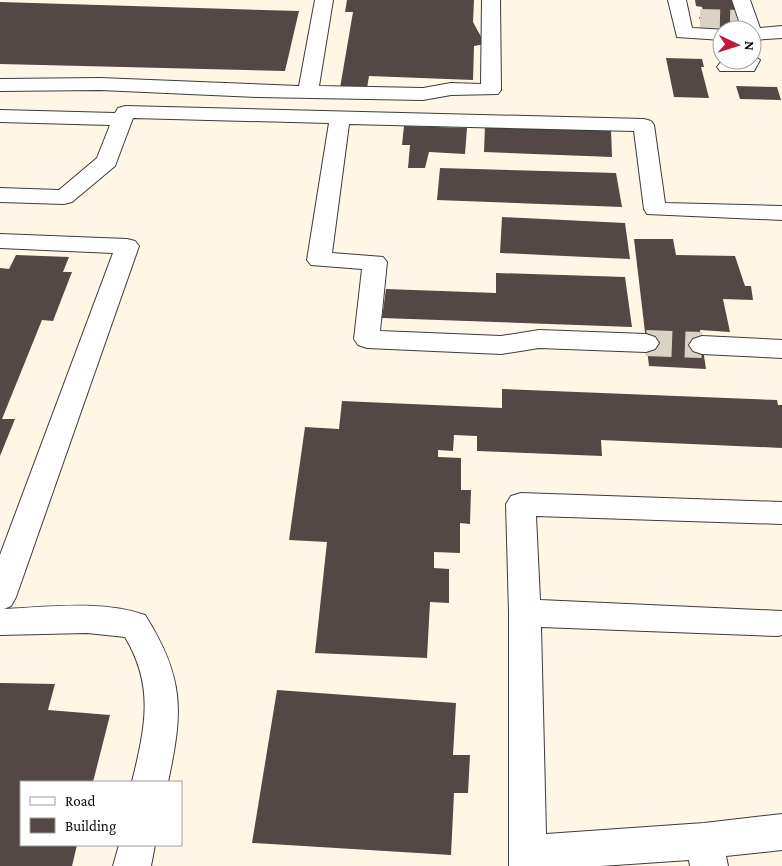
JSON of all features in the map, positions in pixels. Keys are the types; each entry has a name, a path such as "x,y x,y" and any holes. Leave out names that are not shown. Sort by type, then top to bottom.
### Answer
{"lane":[{"path":"308,90 324,0"},
{"path":"0,85 100,84 423,94 451,88 491,90 491,0"},
{"path":"695,0 678,0 684,34 712,34"},
{"path":"739,1 746,20"},
{"path":"682,23 701,24"},
{"path":"762,30 782,32"},
{"path":"0,195 64,197 107,161 125,112 644,125 655,209 782,214"},
{"path":"0,116 123,119"},
{"path":"340,118 319,260 375,262 367,339 501,345 539,339 646,343"},
{"path":"0,241 127,246 0,597"},
{"path":"702,345 782,349"},
{"path":"782,514 521,504 525,613 528,859 706,853 782,832"},
{"path":"525,613 781,629"},
{"path":"0,622 87,620 134,625 150,649 162,687 162,728 150,781"},
{"path":"132,866 137,846"}],"building":[{"path":"347,0 474,0 473,22 485,44 474,46 473,80 369,76 367,88 340,88 353,12 345,12"},
{"path":"695,0 736,0 742,20 712,20 712,31 704,31 699,17 705,17 702,7 696,6"},
{"path":"0,2 299,11 285,71 0,64"},
{"path":"666,58 702,59 704,67 701,67 709,98 674,97"},
{"path":"736,86 777,87 781,100 740,99"},
{"path":"485,125 611,129 612,157 484,152"},
{"path":"404,126 467,128 465,154 429,152 425,168 408,168 410,145 402,145"},
{"path":"440,168 616,173 622,207 437,200"},
{"path":"502,217 625,223 630,259 500,253"},
{"path":"634,239 673,239 676,255 735,256 745,286 751,286 753,300 723,299 730,332 700,330 706,369 649,366"},
{"path":"16,255 69,257 63,272 72,272 53,321 42,320 2,419 15,419 0,456 0,268 9,269"},
{"path":"496,273 625,277 632,327 382,318 386,289 496,293"},
{"path":"502,389 777,400 778,405 782,405 782,448 601,440 602,456 477,451 477,436 454,435 453,451 438,450 438,457 461,458 461,490 471,490 470,524 460,523 460,553 434,552 434,568 449,569 449,603 430,602 427,658 315,653 327,542 289,540 305,427 339,429 342,401 502,408"},
{"path":"0,683 55,684 48,710 110,715 93,781 20,781 20,846 77,846 72,866 0,866"},
{"path":"277,690 456,703 453,755 470,755 468,793 454,793 451,855 252,843"}],"tunnel":[{"path":"700,19 742,20"},
{"path":"646,343 702,345"}]}
